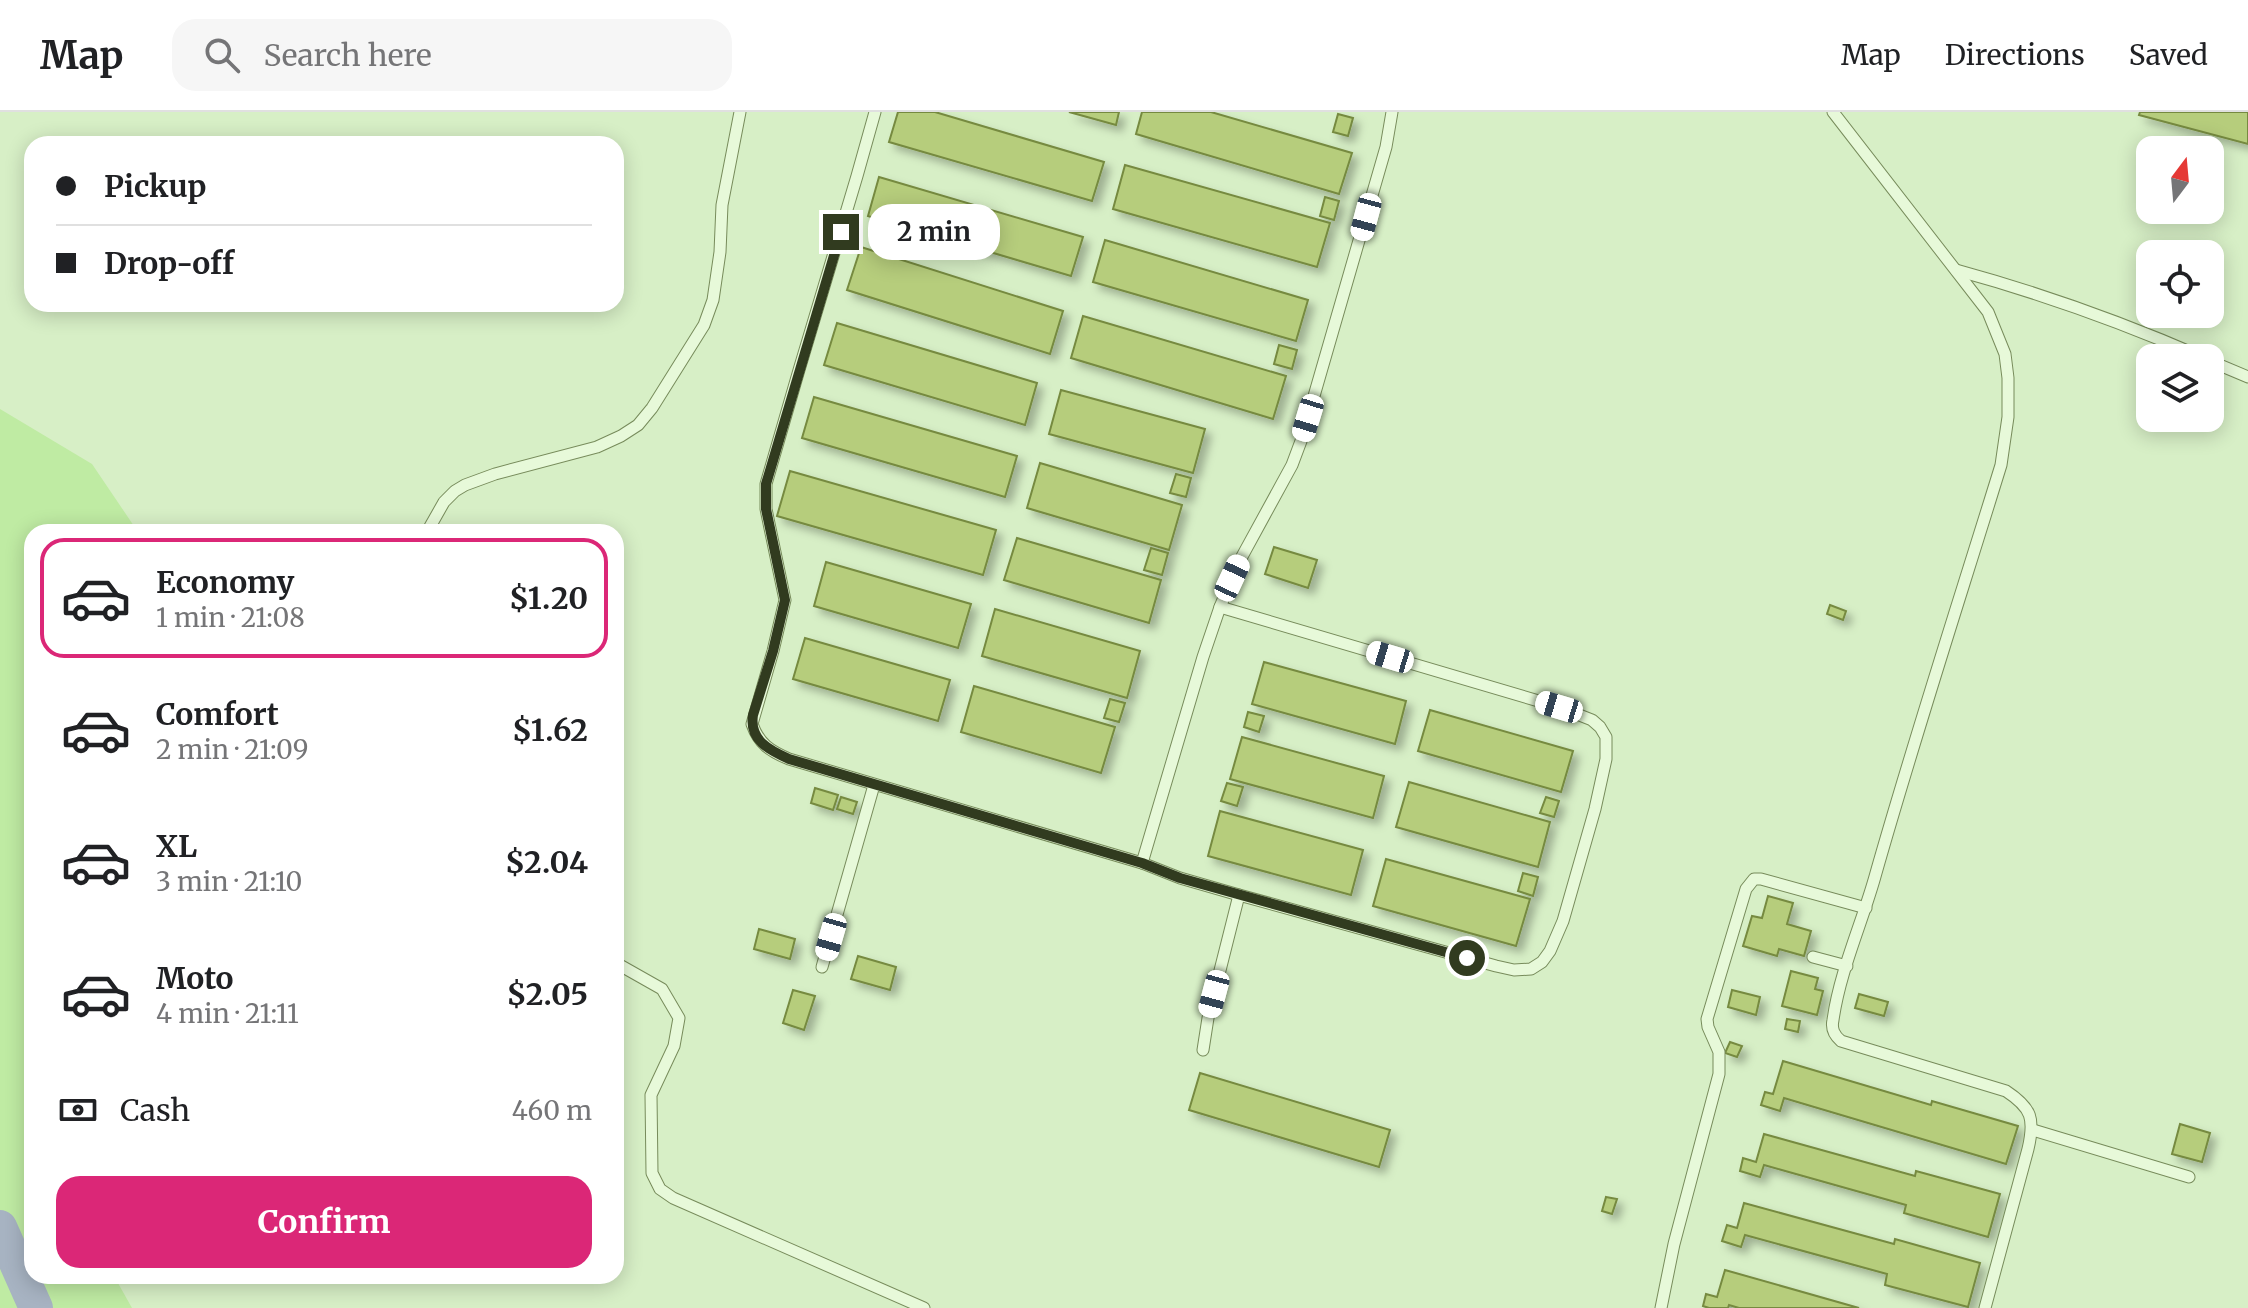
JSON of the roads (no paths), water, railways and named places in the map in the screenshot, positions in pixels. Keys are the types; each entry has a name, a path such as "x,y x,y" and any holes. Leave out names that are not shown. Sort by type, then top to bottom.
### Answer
{"lane":[{"path":"432,524 444,502 465,485 597,447 638,425 652,408 704,325 713,300 720,252 722,205 740,112"},
{"path":"875,112 766,484 766,509 785,600 752,724 755,735 775,753 1142,863 1180,878 1496,966 1514,970 1531,969 1542,962 1557,939 1595,809 1607,745 1600,727 1577,713 1220,607"},
{"path":"1142,863 1220,607 1239,562 1292,465 1301,441 1386,147 1392,112"},
{"path":"1833,112 1988,312 2005,354 2007,429 2001,465 1911,750 1833,1021 1835,1035 1841,1041 2006,1091 2021,1101 2030,1114 2033,1130 1985,1308"},
{"path":"1955,270 2015,286 2170,344"},
{"path":"2224,367 2248,377"},
{"path":"822,967 874,785"},
{"path":"1661,1308 1674,1244 1719,1074 1719,1052 1707,1019 1746,889 1754,879 1761,879 1866,908"},
{"path":"1203,1050 1239,895"},
{"path":"1813,957 1847,966"},
{"path":"624,968 662,989 679,1018 674,1046 651,1095 652,1173 660,1189 673,1198 924,1308"},
{"path":"2033,1130 2189,1177"}],"waterway":[{"path":"0,1227 24,1281"},
{"path":"25,1284 36,1308"}]}
